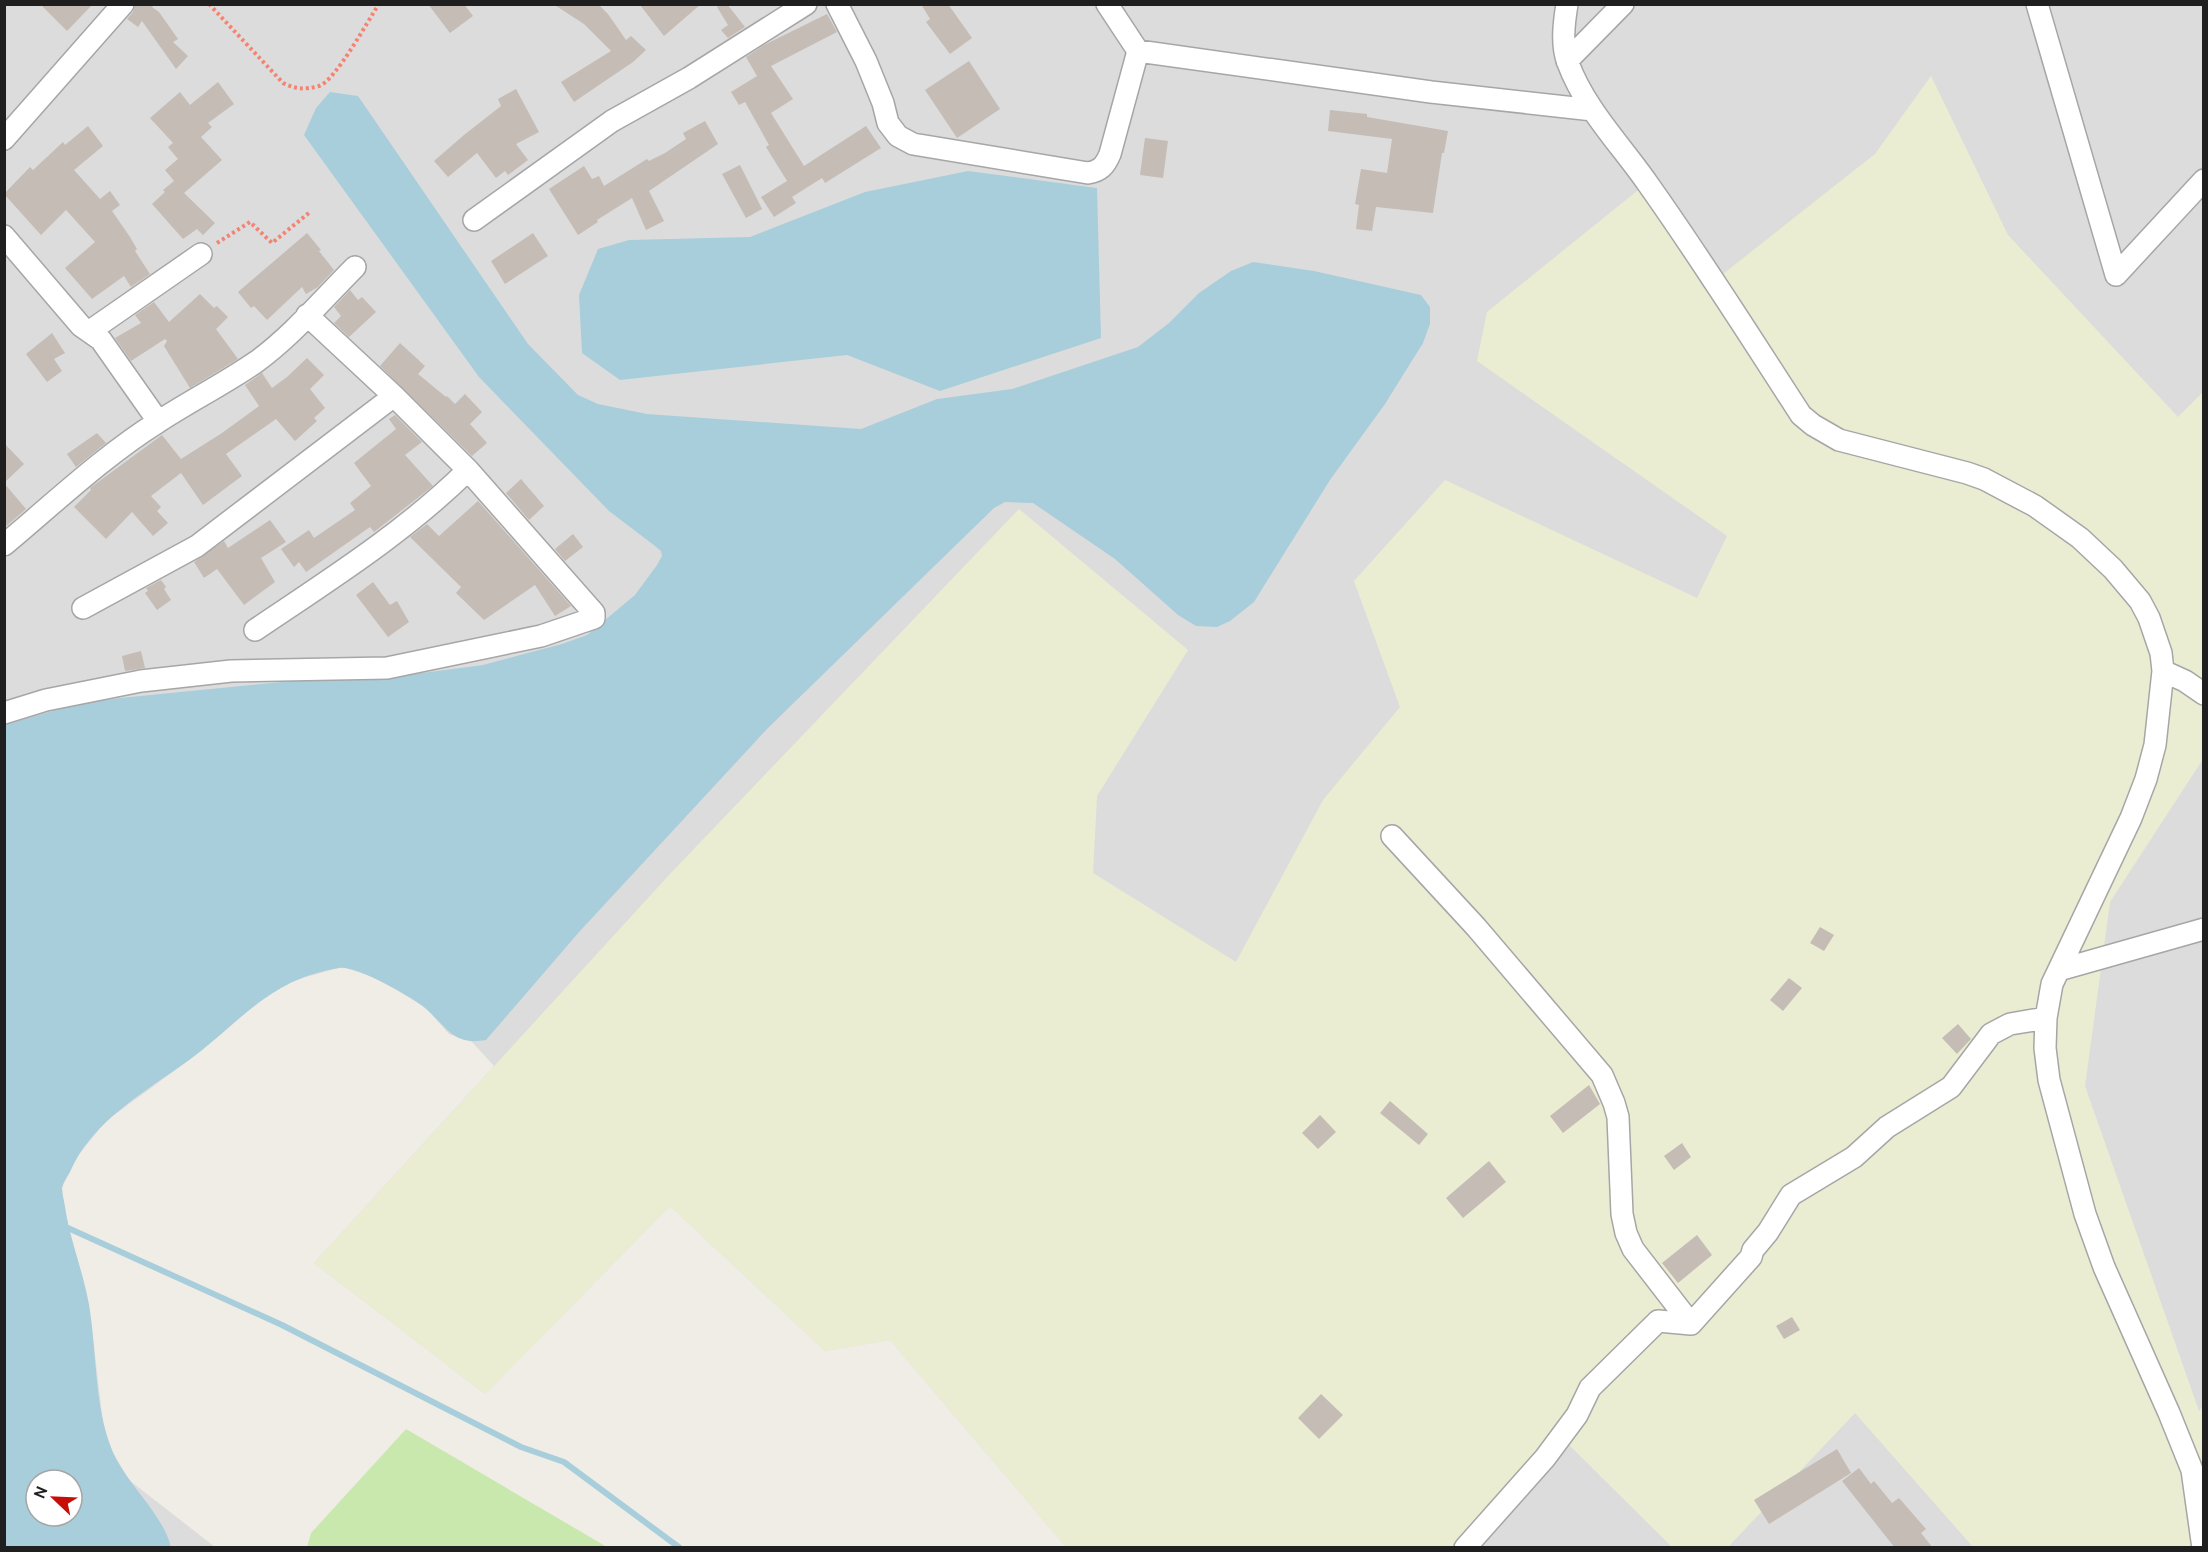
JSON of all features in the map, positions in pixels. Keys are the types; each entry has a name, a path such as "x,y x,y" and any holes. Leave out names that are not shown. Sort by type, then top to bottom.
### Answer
{"street":[{"path":"4,139 123,4"},
{"path":"474,220 612,121 689,78 806,4"},
{"path":"837,4 866,61 883,103 888,123 898,136 913,144 1088,173 1097,172 1106,165 1138,51 1107,4"},
{"path":"1567,4 1564,49 1567,61 1593,110 1647,182 1709,272 1802,415 1813,425 1839,440 1984,479 2035,506 2061,522 2113,569 2140,602 2154,631 2162,653 2163,671 2155,745 2146,779 2130,818 2052,984 2046,1018 2045,1048 2049,1080 2085,1214 2112,1286 2192,1470 2203,1548"},
{"path":"1567,61 1623,4"},
{"path":"2037,4 2116,275 2204,180"},
{"path":"1138,51 1431,92 1593,110"},
{"path":"4,236 81,326 101,339 158,422"},
{"path":"90,332 201,254"},
{"path":"4,545 103,462 158,422 256,362 355,267"},
{"path":"4,713 46,700 141,681 231,671 387,668 541,636 594,618 594,613 468,470 394,396 307,315"},
{"path":"83,608 197,546 394,396"},
{"path":"255,630 389,539 468,470"},
{"path":"2163,671 2186,681 2204,694"},
{"path":"1392,836 1476,927 1602,1075 1618,1117 1622,1214 1626,1233 1633,1249 1691,1324"},
{"path":"2059,970 2204,929"},
{"path":"1691,1324 1751,1257 1753,1250 1768,1232 1791,1196 1854,1157 1887,1127 1951,1087 1991,1034 2010,1024 2046,1018"},
{"path":"1465,1548 1545,1458 1577,1415 1590,1389 1658,1321 1691,1324"}],"path":[{"path":"209,4 283,82 296,89 320,86 334,74 379,4"},
{"path":"201,254 250,222 272,243 310,213"}],"shaded area":[{"path":"5,5 2203,5 2203,1547 1066,1547 890,1340 825,1351 670,1206 485,1394 314,1263 494,1066 472,1042 449,1034 425,1007 374,977 342,967 292,981 254,1005 196,1055 106,1121 75,1159 62,1188 68,1228 89,1304 103,1423 112,1451 129,1480 215,1547 5,1548"}],"green space":[{"path":"1931,76 2008,235 2178,417 2203,392 2203,759 2110,902 2085,1086 2199,1411 2203,1406 2203,1547 1973,1547 1855,1413 1728,1547 1672,1547 1554,1430 1457,1547 1066,1547 890,1340 825,1351 670,1206 485,1394 314,1263 670,874 1019,509 1188,650 1097,796 1093,873 1236,962 1323,800 1400,707 1354,581 1445,480 1697,598 1727,536 1477,361 1487,312 1642,187 1704,289 1875,154"},
{"path":"406,1429 607,1547 307,1547 311,1533"}],"water":[{"path":"330,92 358,96 528,344 578,395 598,404 647,414 861,429 937,399 1012,389 1138,347 1169,323 1199,293 1231,271 1253,262 1314,271 1421,295 1430,307 1430,324 1423,343 1385,404 1330,480 1254,602 1230,621 1217,627 1196,626 1178,615 1115,559 1033,503 1005,502 994,508 768,728 580,931 486,1040 458,1038 425,1008 397,990 358,971 339,968 293,982 274,992 208,1046 121,1109 92,1137 80,1154 63,1184 62,1193 89,1305 99,1397 106,1433 118,1462 160,1522 171,1547 5,1548 5,725 73,705 120,698 292,681 368,679 483,665 587,635 635,595 662,556 661,551 609,511 479,377 304,135 316,108"},
{"path":"968,171 1097,188 1101,338 940,391 847,355 620,380 582,353 579,295 598,249 629,240 750,237 865,192"}],"building":[{"path":"40,4 93,4 67,31"},
{"path":"135,4 155,4 152,7 159,12 178,39 173,42 188,56 176,69 142,21 138,27 127,19 133,12"},
{"path":"428,4 464,4 473,16 450,33"},
{"path":"553,4 598,4 626,40 631,36 646,50 633,62 574,102 561,82 611,51 584,24"},
{"path":"701,4 664,36 640,5 668,5"},
{"path":"727,4 745,27 728,38 721,30 728,25 717,7"},
{"path":"921,4 948,4 972,38 950,54 926,22 930,19"},
{"path":"827,14 837,32 771,66 793,99 771,113 804,166 866,126 881,148 825,183 822,178 792,197 796,203 774,217 761,197 787,181 766,147 769,145 745,102 739,105 731,92 757,76 746,57 764,45"},
{"path":"969,61 1000,109 957,138 925,90"},
{"path":"218,82 234,104 208,123 212,127 201,137 222,160 184,193 215,223 203,235 197,229 183,239 152,204 174,181 165,170 178,159 168,147 173,143 150,118 180,92 190,105"},
{"path":"516,89 539,132 516,144 528,160 508,175 505,171 496,178 477,153 448,177 434,161 501,106 498,99"},
{"path":"1330,110 1367,114 1367,117 1448,131 1444,153 1442,153 1433,213 1376,207 1372,231 1356,229 1359,205 1355,204 1361,169 1387,173 1392,139 1328,131"},
{"path":"705,121 718,144 649,191 664,221 646,230 632,198 578,235 549,189 584,166 592,179 599,176 604,186 647,159 649,161 665,153 686,139 683,133"},
{"path":"88,126 103,146 74,170 100,199 110,191 120,205 112,211 130,237 137,249 135,251 150,274 131,287 124,276 92,299 65,268 95,242 66,210 41,235 4,194 30,167 33,170 63,142 65,145"},
{"path":"1145,138 1168,141 1163,178 1140,175"},
{"path":"740,165 762,209 746,218 722,174"},
{"path":"307,233 334,270 318,287 306,294 302,287 267,320 254,306 251,308 238,292"},
{"path":"533,233 548,256 505,284 491,261"},
{"path":"350,290 358,300 362,297 376,312 349,337 334,323 341,316 334,307"},
{"path":"200,294 214,308 217,306 228,317 216,329 238,359 190,388 164,346 167,341 165,339 131,361 115,338 141,323 135,315 154,302 169,322"},
{"path":"52,333 65,353 54,359 62,371 47,382 26,354"},
{"path":"400,343 425,366 418,374 455,404 465,394 482,412 470,424 487,443 472,456 380,366"},
{"path":"307,358 324,375 310,389 325,408 314,418 317,421 295,441 276,419 226,454 242,476 203,505 181,473 151,496 161,507 157,511 168,523 153,536 132,512 106,539 74,507 91,490 90,488 162,435 181,459 222,433 259,406 245,385 262,373 272,388"},
{"path":"395,415 422,442 405,455 433,486 374,532 370,527 306,572 299,562 294,567 281,549 309,530 314,538 355,510 350,503 371,486 354,463 396,429 389,419"},
{"path":"97,433 106,443 76,467 67,454"},
{"path":"4,443 24,464 4,483"},
{"path":"521,479 544,506 529,520 506,493"},
{"path":"4,483 26,509 4,528"},
{"path":"478,501 571,606 555,616 535,585 484,620 456,593 461,587 410,537 427,524 439,536"},
{"path":"270,520 286,542 261,558 275,582 244,605 217,569 204,578 194,562 224,541 228,548"},
{"path":"573,534 583,547 565,561 555,549"},
{"path":"161,580 171,600 157,610 145,593 148,591 146,588"},
{"path":"373,582 390,605 397,601 409,622 388,637 356,595"},
{"path":"141,651 145,668 125,671 122,656"},
{"path":"1820,927 1834,935 1824,951 1810,943"},
{"path":"1789,978 1802,988 1783,1011 1770,1000"},
{"path":"1958,1024 1971,1039 1957,1054 1942,1038"},
{"path":"1589,1085 1600,1104 1563,1133 1550,1116"},
{"path":"1390,1101 1428,1134 1419,1145 1380,1113"},
{"path":"1320,1115 1336,1132 1318,1149 1302,1133"},
{"path":"1682,1143 1691,1157 1674,1170 1664,1156"},
{"path":"1489,1161 1506,1182 1463,1218 1446,1198"},
{"path":"1697,1235 1712,1255 1678,1283 1662,1263"},
{"path":"1792,1317 1800,1330 1784,1339 1776,1326"},
{"path":"1321,1394 1343,1415 1319,1439 1298,1418"},
{"path":"1837,1449 1851,1473 1769,1524 1754,1500"},
{"path":"1859,1468 1871,1484 1874,1481 1892,1503 1899,1498 1926,1529 1921,1533 1933,1548 1895,1548 1842,1481"}],"waterway":[{"path":"68,1228 282,1325 521,1447 564,1462 680,1548"}]}
